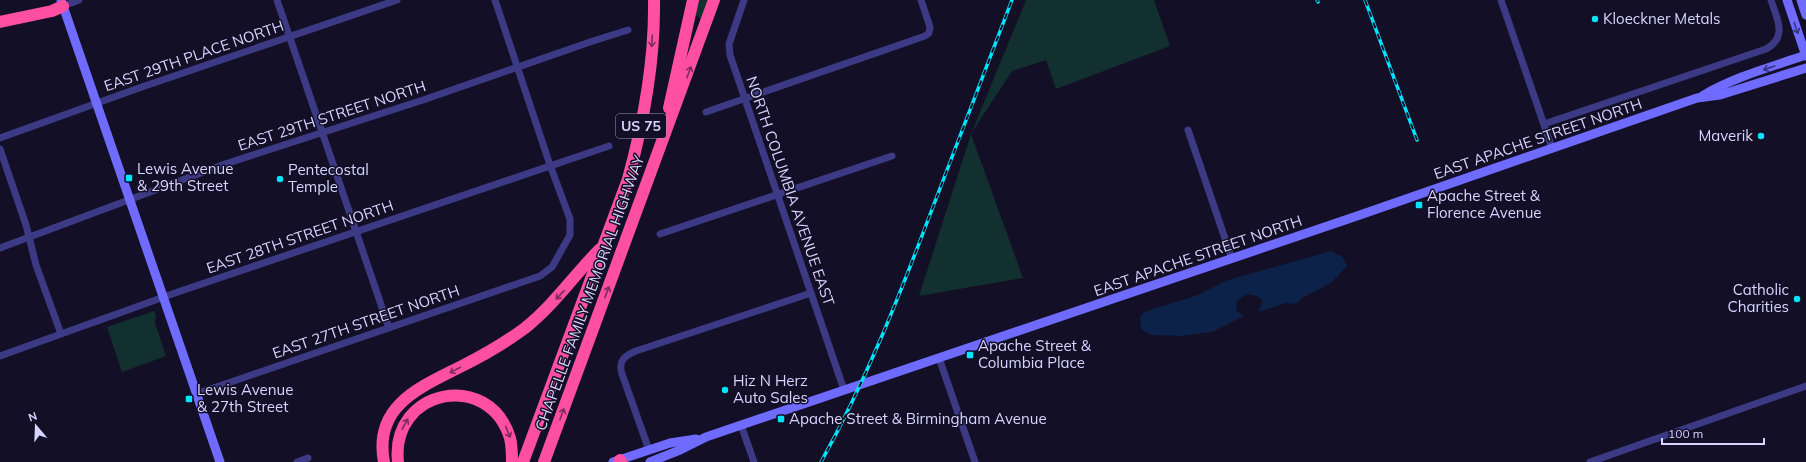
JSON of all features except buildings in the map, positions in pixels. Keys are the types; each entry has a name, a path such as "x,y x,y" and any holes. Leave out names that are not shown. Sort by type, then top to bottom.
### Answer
{"highway":[{"path":"656,162 693,0"},
{"name":"CHAPELLE FAMILY MEMORIAL HIGHWAY","path":"544,462 656,162 714,0"},
{"name":"CHAPELLE FAMILY MEMORIAL HIGHWAY","path":"524,462 628,179 640,133 649,79 654,1"},
{"path":"0,17 62,3"},
{"path":"0,22 52,11 62,3"},
{"path":"384,462 382,446 386,426 392,413 401,401 414,391 494,349 524,329 551,304 584,265 604,245"},
{"path":"398,462 399,438 410,416 426,402 440,397 454,396 464,396 479,401 492,409 498,415 506,427 510,439 512,462"}],"main road":[{"path":"1787,0 1806,56"},
{"path":"1801,0 1806,15"},
{"path":"62,3 220,462"},
{"name":"EAST APACHE STREET NORTH","path":"1697,98 1717,87 1737,79 1806,56"},
{"name":"EAST APACHE STREET NORTH","path":"618,461 650,459 680,450 706,437 1697,98 1726,93 1806,68"}],"street":[{"path":"62,3 79,0"},
{"path":"277,0 389,328"},
{"name":"EAST 29TH PLACE NORTH","path":"0,138 289,36 397,0"},
{"path":"495,0 550,165"},
{"name":"NORTH COLUMBIA AVENUE EAST","path":"744,0 728,44 730,55 844,390"},
{"path":"706,112 925,36 929,33 930,27 921,0"},
{"path":"1501,0 1552,148"},
{"name":"EAST APACHE STREET NORTH","path":"1544,124 1766,49 1773,45 1778,39 1780,25 1771,0"},
{"name":"EAST 29TH STREET NORTH","path":"0,248 225,164 323,133 628,30"},
{"path":"1188,130 1232,258"},
{"name":"EAST 28TH STREET NORTH","path":"0,356 163,298 609,146"},
{"path":"0,149 61,334"},
{"path":"660,234 892,156"},
{"name":"EAST 27TH STREET NORTH","path":"196,394 544,274 552,268 570,235 571,228 570,219 550,165"},
{"path":"650,459 622,374 620,364 622,360 636,351 811,292"},
{"path":"939,358 975,462"},
{"path":"1590,462 1806,386"},
{"path":"741,425 754,462"},
{"path":"297,462 308,458"}],"green space":[{"path":"699,0 708,0 702,19 695,15"},
{"path":"1026,0 1154,0 1170,46 1056,89 1046,60 1012,71 971,134"},
{"path":"971,134 1023,278 919,296"},
{"path":"154,311 156,316 155,323 166,356 122,372 107,327"}],"water":[{"path":"1331,251 1343,257 1347,266 1331,283 1302,298 1296,304 1286,303 1258,312 1263,301 1257,296 1247,294 1237,301 1236,310 1244,316 1212,332 1181,336 1151,335 1141,329 1140,317 1143,313 1195,296 1228,280"}],"railway":[{"path":"821,462 867,371 894,308 1012,0"},
{"path":"1365,0 1417,140"}],"place":[{"name":"Kloeckner Metals","path":"1595,19"},
{"name":"Maverik","path":"1761,136"},
{"name":"Lewis Avenue & 29th Street","path":"129,178"},
{"name":"Pentecostal Temple","path":"280,179"},
{"name":"Apache Street & Florence Avenue","path":"1419,205"},
{"name":"Catholic Charities","path":"1797,299"},
{"name":"Apache Street & Columbia Place","path":"970,355"},
{"name":"Hiz N Herz Auto Sales","path":"725,390"},
{"name":"Lewis Avenue & 27th Street","path":"189,399"},
{"name":"Apache Street & Birmingham Avenue","path":"781,419"}]}
